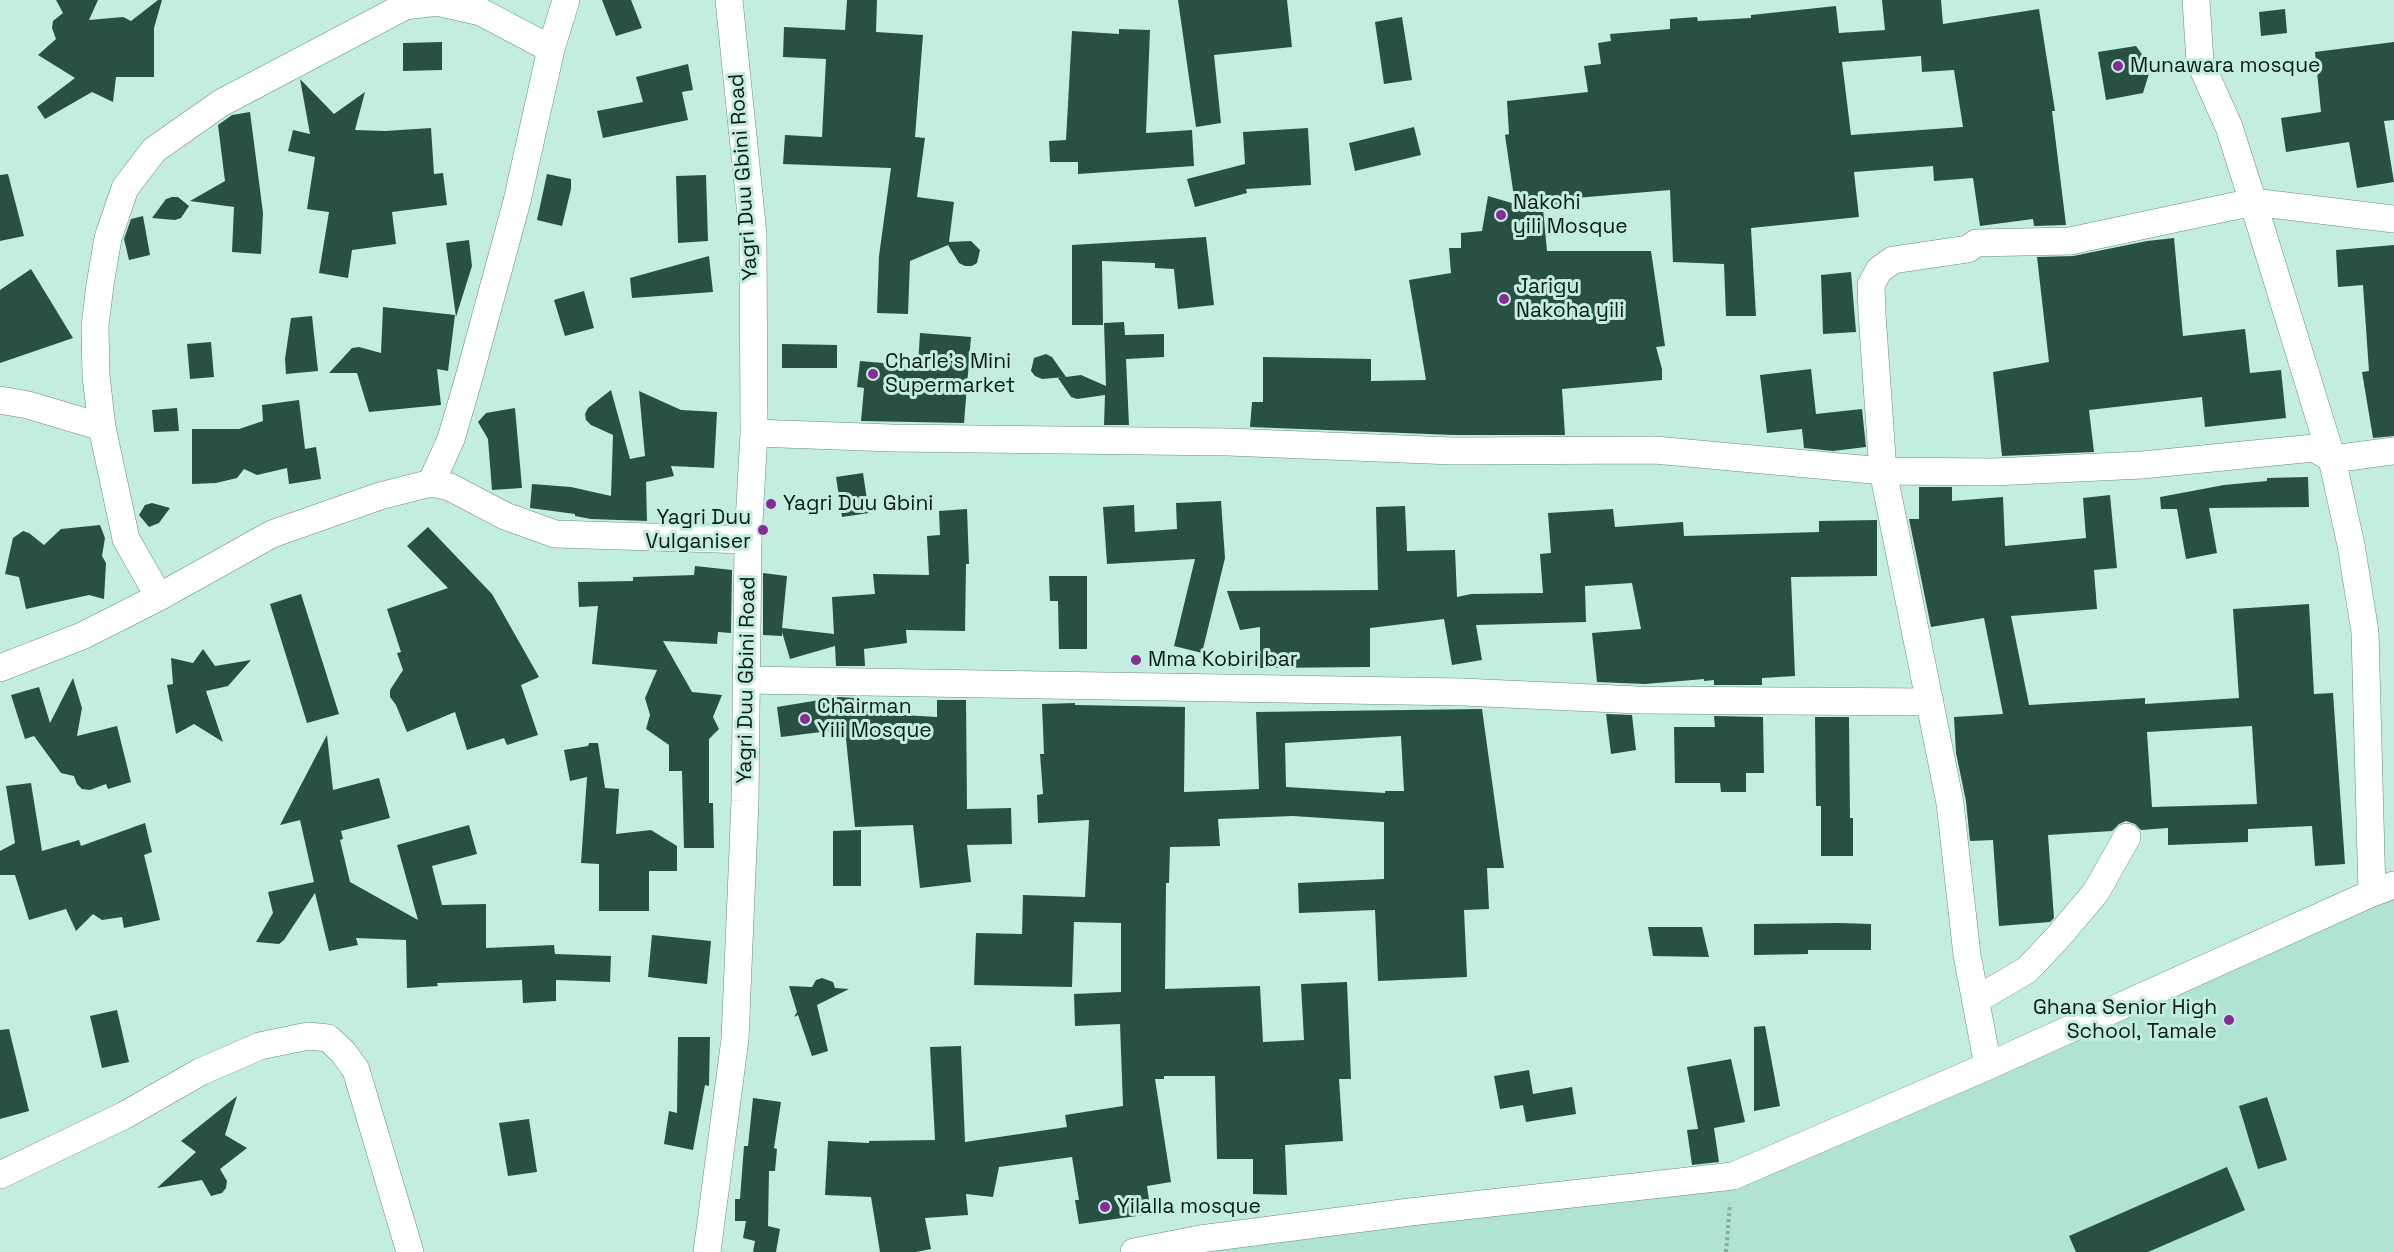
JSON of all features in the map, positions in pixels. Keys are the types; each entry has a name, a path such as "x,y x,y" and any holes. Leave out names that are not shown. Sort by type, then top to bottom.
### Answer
{"street":[{"path":"431,483 451,439 468,381 517,201 551,49 566,0"},
{"name":"Yagri Duu Gbini Road","path":"707,1252 735,1039 745,801 748,540 753,433 753,234 729,0"},
{"path":"1134,1252 1200,1239 1386,1215 1733,1176 1988,1066 2383,889 2365,632 2351,544 2332,459 2253,202 2229,127 2200,62 2196,0"},
{"path":"159,597 126,539 102,427 96,376 95,326 108,238 125,188 154,150 222,103 405,6 437,2 481,12 551,49"},
{"path":"1988,1066 1967,955 1950,803 1883,471 1871,285 1879,270 1893,260 1968,249 1976,243 2070,241 2253,202 2394,219"},
{"path":"0,400 28,405 102,427"},
{"path":"753,433 892,438 1227,442 1453,451 1655,450 1883,471 1994,472 2142,465 2314,448 2332,459 2394,452"},
{"path":"3,664 82,636 159,597 272,534 380,496 431,483 450,487 505,516 555,534 748,540"},
{"path":"746,680 1462,692 1638,700 1930,702"},
{"path":"1976,1000 2027,970 2059,936 2096,892 2127,837"},
{"path":"0,1175 125,1115 200,1072 260,1046 308,1036 328,1038 343,1052 356,1070 410,1252"}],"path":[{"path":"1726,1252 1733,1176"}],"shaded area":[{"name":"Ghana Senior High School, Tamale","path":"2394,874 2394,1252 1120,1252 1261,1224 1733,1165"}],"building":[{"path":"56,0 98,0 89,20 123,17 131,21 158,0 162,0 154,28 154,77 116,77 113,102 92,92 45,119 37,107 75,78 38,55 56,39 52,28 53,21 63,13"},
{"path":"602,0 631,0 642,28 616,36"},
{"path":"847,0 877,0 876,32 923,35 915,137 925,138 917,197 954,202 949,242 971,241 980,250 977,263 972,266 959,263 948,245 910,261 908,314 877,313 879,256 891,168 783,164 785,135 822,137 826,59 783,57 784,27 845,30"},
{"path":"1178,0 1287,0 1292,47 1214,55 1221,123 1196,127"},
{"path":"1882,0 1941,0 1943,24 2039,9 2055,111 2052,111 2066,225 2034,226 2033,219 1980,226 1973,178 1934,181 1933,166 1854,172 1859,217 1751,228 1756,316 1726,316 1724,264 1673,262 1670,190 1576,198 1577,205 1543,209 1547,251 1651,251 1665,346 1656,347 1662,369 1662,380 1562,389 1565,435 1453,435 1250,427 1252,402 1263,402 1263,357 1371,359 1371,381 1426,380 1409,280 1451,273 1449,248 1461,248 1461,233 1482,231 1488,196 1515,204 1505,135 1509,134 1507,101 1588,92 1584,66 1601,64 1598,43 1611,41 1610,34 1670,29 1670,19 1697,17 1698,21 1751,18 1751,15 1836,6 1839,33 1885,30","holes":["1921,56 1922,72 1954,70 1963,127 1851,135 1842,62"]},
{"path":"2285,9 2287,33 2261,36 2259,12"},
{"path":"1402,17 1412,80 1384,84 1375,22"},
{"path":"1119,29 1150,30 1146,133 1192,130 1194,166 1078,174 1078,162 1050,162 1049,141 1066,140 1072,31 1119,34"},
{"path":"442,42 442,70 403,71 403,43"},
{"path":"2394,42 2394,120 2384,121 2394,182 2357,188 2349,142 2286,152 2281,118 2321,112 2315,52"},
{"path":"2136,46 2151,67 2143,93 2106,100 2098,52"},
{"path":"688,64 693,90 682,92 688,120 603,138 597,111 643,102 636,77"},
{"path":"300,79 334,114 365,92 355,130 431,128 434,174 443,173 447,205 392,212 396,244 352,250 348,278 319,273 329,212 307,209 315,157 288,151 293,130 310,134"},
{"path":"250,112 263,213 261,254 232,252 234,207 190,201 225,181 218,125 232,115"},
{"path":"1414,127 1421,155 1355,171 1349,143"},
{"path":"1308,128 1311,185 1246,189 1247,193 1195,207 1187,179 1245,164 1243,132"},
{"path":"8,174 24,236 0,241 0,175"},
{"path":"547,174 571,179 571,189 562,226 537,220"},
{"path":"706,175 708,241 678,243 676,176"},
{"path":"178,197 189,206 181,218 175,220 152,218 166,199"},
{"path":"143,216 150,255 129,260 124,239 131,219"},
{"path":"1206,237 1214,305 1178,309 1174,269 1155,268 1155,263 1102,261 1103,325 1072,325 1072,245"},
{"path":"2174,238 2183,336 2245,329 2250,373 2281,370 2286,418 2205,427 2202,397 2089,410 2094,452 2002,456 1993,372 2049,362 2037,257 2073,256"},
{"path":"469,240 472,266 456,317 446,243"},
{"path":"2394,245 2394,436 2373,438 2362,372 2369,371 2363,285 2338,287 2336,250"},
{"path":"709,256 713,292 632,298 630,278"},
{"path":"31,269 73,338 0,363 0,290"},
{"path":"1851,272 1856,332 1823,334 1821,275"},
{"path":"584,291 594,328 565,336 554,300"},
{"path":"383,307 455,315 448,371 437,369 441,405 369,412 357,373 329,373 352,348 359,347 381,353"},
{"path":"312,316 318,371 286,374 285,359 291,318"},
{"path":"1124,322 1125,335 1164,334 1164,357 1126,359 1129,425 1104,425 1105,395 1077,399 1071,397 1058,378 1081,375 1106,386 1104,323"},
{"path":"920,333 971,337 964,423 861,421 864,388 857,387 860,361 918,366"},
{"path":"211,342 214,377 190,379 187,344"},
{"path":"782,344 837,345 837,368 782,368"},
{"path":"1046,354 1052,357 1066,377 1042,379 1035,376 1031,371 1034,358"},
{"path":"1811,369 1816,414 1862,409 1866,447 1833,451 1804,448 1802,429 1767,433 1760,375"},
{"path":"611,390 630,459 645,456 639,391 681,410 717,412 714,468 671,466 674,476 646,482 647,521 591,519 575,516 575,514 530,508 532,484 571,487 611,496 613,435 591,425 586,420 585,414 588,408"},
{"path":"299,400 305,449 316,447 321,479 289,484 287,468 257,475 244,469 237,478 216,483 192,484 192,429 239,429 263,421 262,405"},
{"path":"177,408 179,431 154,432 152,410"},
{"path":"515,408 522,488 492,490 488,439 478,422 486,413"},
{"path":"863,473 869,513 842,517 836,477"},
{"path":"2308,477 2309,507 2209,508 2217,553 2186,559 2177,509 2161,509 2160,497 2224,485 2267,481 2267,478"},
{"path":"1919,487 1952,487 1952,501 2003,497 2005,546 2086,538 2083,498 2110,495 2117,568 2094,570 2097,609 2011,616 2029,705 2145,698 2145,704 2239,698 2233,609 2309,604 2314,694 2333,693 2345,864 2315,866 2312,826 2248,829 2248,842 2168,845 2168,828 2141,830 2135,824 2126,821 2112,831 2048,835 2054,918 2050,922 1999,926 1993,840 1970,841 1966,801 1956,753 1954,717 2003,714 1984,618 1931,627 1909,519 1919,519","holes":["2252,726 2257,804 2152,807 2147,732"]},
{"path":"1221,501 1225,558 1202,653 1174,646 1195,559 1107,564 1103,507 1134,505 1135,532 1177,529 1176,503"},
{"path":"152,503 170,508 159,523 149,527 139,515 145,505"},
{"path":"1405,506 1407,551 1455,550 1457,597 1471,594 1543,593 1540,554 1551,553 1548,513 1613,509 1615,527 1683,522 1684,536 1819,532 1819,521 1877,520 1877,576 1791,577 1795,676 1762,678 1762,685 1714,685 1714,680 1704,681 1704,679 1645,684 1597,682 1592,633 1641,629 1632,583 1585,586 1586,622 1476,625 1482,660 1452,665 1444,619 1370,628 1370,667 1260,668 1260,627 1240,630 1227,591 1378,590 1376,507"},
{"path":"967,509 969,564 966,564 965,631 906,630 907,643 864,649 865,666 836,666 835,646 790,659 782,632 782,636 763,635 763,573 787,576 782,628 834,634 832,597 875,594 873,574 929,575 927,536 940,535 939,511"},
{"path":"100,525 105,538 102,556 106,563 104,599 89,595 26,609 19,577 5,574 13,538 23,531 44,545 61,529"},
{"path":"428,527 492,594 539,677 521,685 538,735 507,745 504,738 467,750 455,712 407,732 396,705 390,697 390,690 403,670 397,653 401,652 387,609 448,588 407,546"},
{"path":"695,566 732,570 731,633 718,632 717,644 663,641 692,692 722,695 713,717 719,729 709,739 709,803 713,803 714,848 684,848 682,771 669,771 669,745 646,729 650,715 645,698 657,670 592,664 598,606 579,607 578,582 633,581 633,577 694,575"},
{"path":"1049,576 1087,576 1087,649 1059,649 1058,601 1050,601"},
{"path":"301,594 339,714 307,723 270,604"},
{"path":"203,649 215,666 251,660 228,686 206,691 223,742 194,724 176,734 167,685 173,684 171,658 193,663"},
{"path":"73,678 82,708 77,736 117,726 131,782 108,789 106,784 90,790 82,789 74,776 61,773 34,736 25,739 11,695 39,687 50,723"},
{"path":"838,697 855,698 869,713 937,717 937,700 966,700 967,809 1011,808 1012,844 967,845 971,882 920,888 913,825 855,827 845,729 781,737 777,707"},
{"path":"1042,704 1185,707 1184,792 1259,789 1256,712 1482,709 1504,868 1487,868 1489,909 1464,910 1467,977 1378,981 1375,910 1299,913 1298,883 1384,879 1384,822 1293,816 1218,819 1220,846 1170,847 1169,883 1166,883 1165,989 1260,986 1263,1042 1304,1040 1301,984 1347,982 1351,1079 1339,1079 1343,1141 1285,1145 1287,1195 1253,1194 1253,1159 1217,1159 1215,1076 1164,1076 1164,1079 1155,1079 1171,1182 1147,1186 1151,1214 1079,1224 1075,1200 1079,1200 1072,1157 999,1167 993,1197 966,1194 968,1215 925,1218 931,1249 916,1252 880,1252 871,1197 825,1195 828,1141 869,1143 869,1141 935,1140 930,1047 961,1046 965,1142 1067,1127 1065,1115 1123,1106 1120,1024 1075,1026 1074,994 1121,992 1121,923 1074,922 1072,987 974,985 976,933 1022,934 1023,895 1085,897 1089,820 1038,823 1037,795 1043,794 1040,754 1044,754","holes":["1401,736 1404,791 1385,791 1385,793 1286,787 1285,743"]},
{"path":"1606,714 1632,715 1636,750 1611,754"},
{"path":"1714,716 1763,717 1764,773 1746,773 1746,792 1721,792 1720,783 1675,783 1674,727 1715,727"},
{"path":"1815,717 1849,717 1850,818 1853,818 1853,856 1821,856 1821,806 1816,806"},
{"path":"327,735 333,790 379,778 390,818 341,831 343,839 340,840 350,882 418,920 397,845 469,825 477,854 432,866 442,905 486,904 486,948 554,945 555,954 611,956 610,982 556,980 556,1001 523,1003 522,980 437,983 438,986 407,988 406,940 356,938 358,945 329,951 315,893 284,940 279,944 256,942 273,913 268,892 314,882 300,820 280,825"},
{"path":"589,743 598,743 605,788 619,789 616,834 651,830 677,846 677,871 649,871 649,911 599,911 599,864 581,863 587,777 570,781 564,750 588,746"},
{"path":"31,783 42,851 79,840 81,846 145,823 152,852 144,855 160,920 124,928 122,917 102,920 93,914 76,931 66,909 29,920 15,875 0,875 0,851 15,843 6,786"},
{"path":"861,830 861,886 833,886 833,831"},
{"path":"1754,924 1871,924 1871,950 1808,950 1808,954 1754,955"},
{"path":"1648,927 1702,927 1709,957 1653,956"},
{"path":"652,935 711,941 707,984 648,977"},
{"path":"822,978 833,982 835,988 849,989 817,1005 828,1051 812,1056 798,1015 794,1017 797,1012 789,986 812,987 816,980"},
{"path":"117,1010 129,1062 102,1068 90,1016"},
{"path":"1765,1026 1780,1106 1754,1111 1754,1027"},
{"path":"9,1029 29,1111 0,1119 0,1030"},
{"path":"678,1037 710,1037 709,1086 705,1085 693,1150 664,1144 669,1111 677,1113"},
{"path":"1731,1059 1745,1122 1714,1128 1719,1162 1692,1165 1687,1130 1698,1129 1687,1067"},
{"path":"1529,1070 1533,1094 1572,1087 1576,1114 1526,1122 1523,1105 1500,1109 1494,1076"},
{"path":"237,1096 225,1135 247,1148 220,1169 227,1181 222,1193 211,1196 202,1180 157,1188 196,1152 181,1141"},
{"path":"2267,1097 2287,1160 2258,1169 2239,1106"},
{"path":"753,1098 781,1102 774,1148 777,1149 775,1171 769,1171 768,1226 780,1229 776,1252 753,1252 755,1241 743,1238 746,1221 735,1221 735,1199 740,1199 744,1146 748,1146"},
{"path":"529,1119 537,1172 508,1176 499,1123"},
{"path":"2227,1167 2245,1210 2148,1252 2076,1252 2069,1236"}],"place":[{"name":"Munawara mosque","path":"2118,66"},
{"name":"Nakohi yili Mosque","path":"1501,215"},
{"name":"Jarigu Nakoha yili","path":"1504,299"},
{"name":"Charle's Mini Supermarket","path":"873,374"},
{"name":"Yagri Duu Gbini","path":"771,504"},
{"name":"Yagri Duu Vulganiser","path":"763,530"},
{"name":"Mma Kobiri bar","path":"1136,660"},
{"name":"Chairman Yili Mosque","path":"805,719"},
{"name":"Ghana Senior High School, Tamale","path":"2229,1020"},
{"name":"Yilalla mosque","path":"1105,1207"}]}
